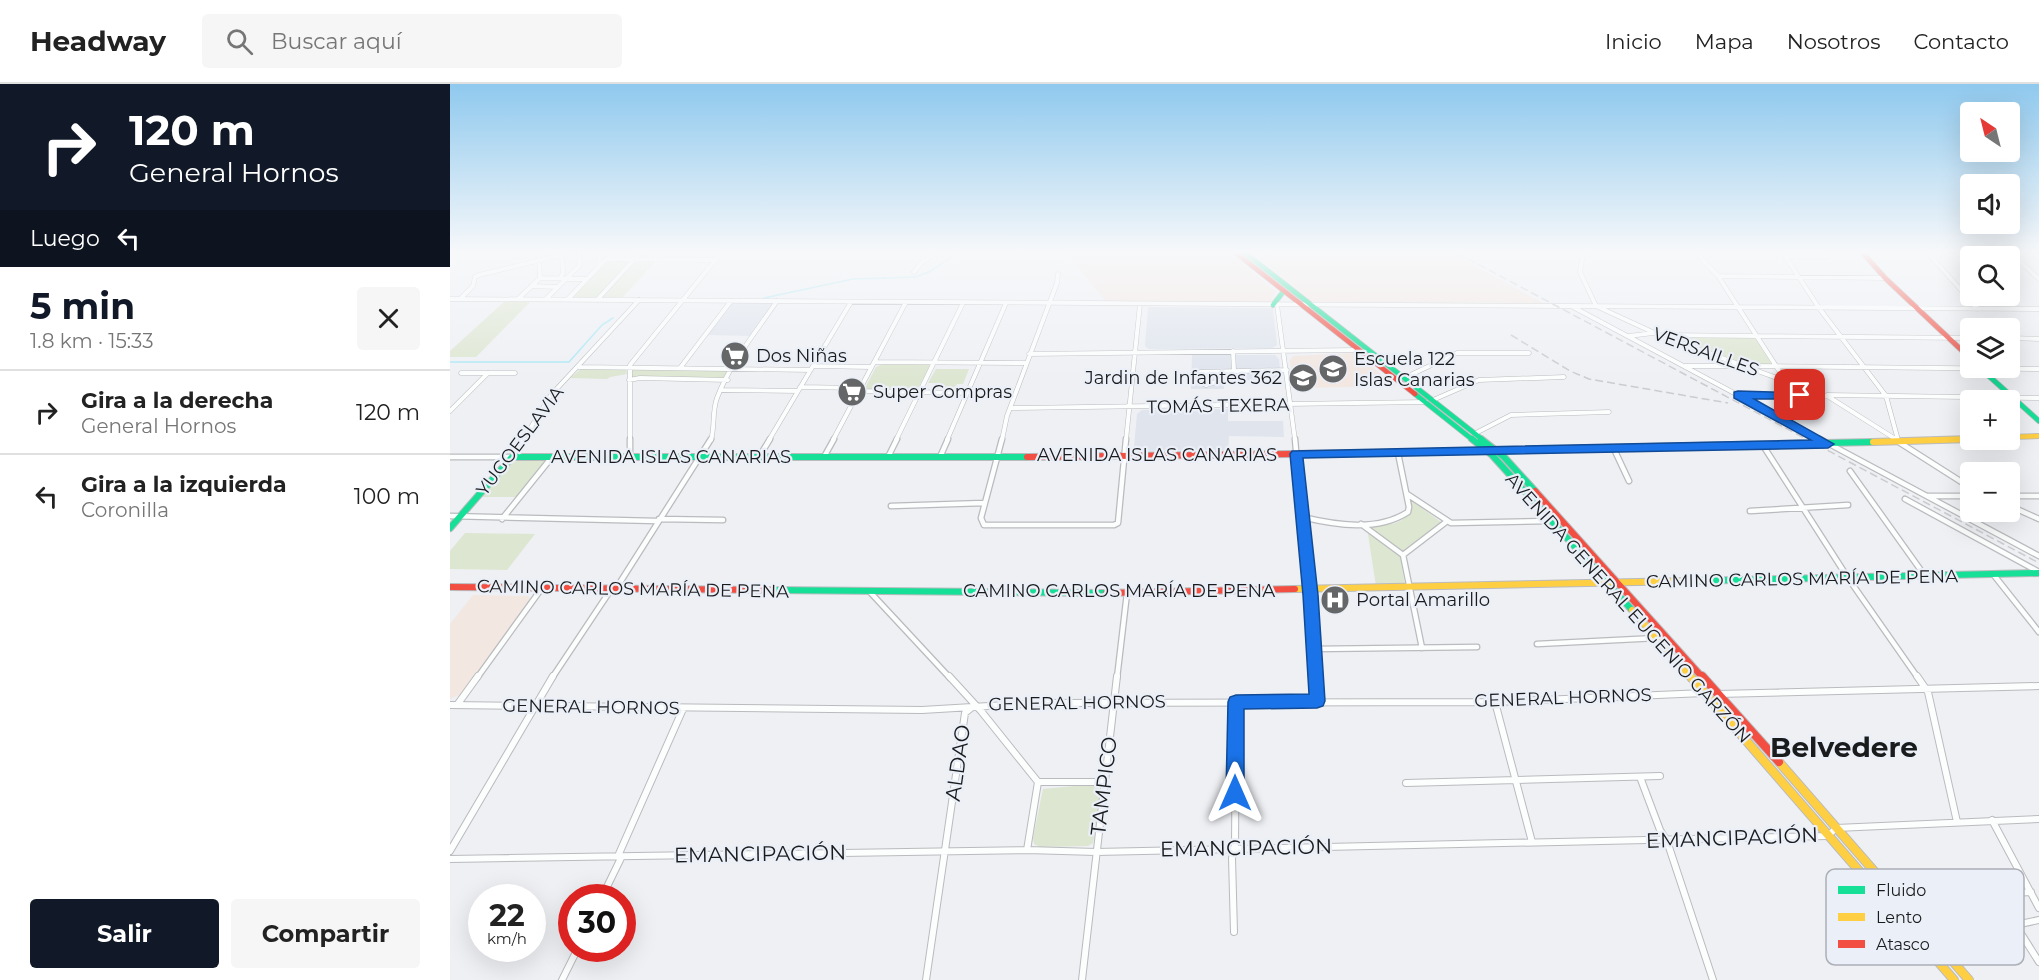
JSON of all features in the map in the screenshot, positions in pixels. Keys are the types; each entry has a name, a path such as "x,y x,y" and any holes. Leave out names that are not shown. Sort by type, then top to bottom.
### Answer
{"street":[{"path":"460,299 464,295"},
{"path":"518,299 522,295"},
{"path":"545,299 549,295"},
{"path":"568,299 572,295"},
{"path":"597,300 602,295"},
{"path":"630,457 630,368 688,295"},
{"path":"1051,295 1010,408 999,456 984,503 981,521 986,526 1117,524 1140,304"},
{"path":"1281,295 1275,305 1291,405 1317,701"},
{"name":"AVENIDA GENERAL EUGENIO GARZÓN","path":"1287,295 1358,350 1476,433 1498,452 1718,694 1872,869"},
{"name":"AVENIDA GENERAL EUGENIO GARZÓN","path":"1297,295 1404,378 1488,452 1657,638 1857,869"},
{"path":"1591,295 1596,306"},
{"path":"1730,295 1785,381"},
{"path":"1811,295 1886,396 1898,441"},
{"path":"1902,295 1960,349"},
{"path":"1965,295 1978,309"},
{"path":"450,299 2039,309"},
{"name":"YUGOESLAVIA","path":"450,528 512,457 551,395 639,300"},
{"path":"680,368 731,301"},
{"path":"450,850 534,711 534,706 700,457 714,430 714,411 732,369 777,301"},
{"path":"759,457 851,302"},
{"path":"824,457 906,302"},
{"path":"888,457 963,303"},
{"path":"939,457 1006,303"},
{"path":"1571,306 1626,336 1636,338 1682,366 2039,556"},
{"name":"VERSAILLES","path":"1596,306 1653,333 1823,395 1960,481"},
{"path":"1636,338 1653,333"},
{"path":"1659,335 1960,338"},
{"path":"2020,338 2039,339"},
{"path":"1029,354 1358,350"},
{"path":"1233,351 1234,371"},
{"path":"1404,378 1456,353 1528,353"},
{"path":"579,367 732,369 812,368 872,364 1025,363"},
{"path":"1682,366 1960,368"},
{"path":"2020,369 2039,369"},
{"path":"1218,372 1219,381 1217,383 1206,384 1199,381 1200,372 1287,370"},
{"path":"461,373 515,373"},
{"path":"450,411 488,373"},
{"path":"1429,401 1479,380 1564,377"},
{"path":"629,380 640,378 728,380"},
{"path":"1992,378 2004,390"},
{"path":"722,390 859,389 967,393"},
{"path":"1738,395 1960,397"},
{"path":"2020,398 2039,398"},
{"name":"TOMÁS TEXERA","path":"1010,408 1429,401"},
{"path":"2020,404 2039,421"},
{"path":"1476,433 1514,414 1609,412"},
{"path":"2020,437 2039,436"},
{"name":"AVENIDA ISLAS CANARIAS","path":"450,457 939,457 1498,452 1764,447 1960,439"},
{"path":"1764,447 1848,578 1927,690 1957,822"},
{"path":"1614,449 1629,481"},
{"path":"1302,517 1324,522 1361,524 1397,520 1408,512 1407,493 1398,453"},
{"path":"502,519 552,457"},
{"path":"1850,471 1925,576"},
{"path":"1407,493 1446,522"},
{"path":"1925,495 1960,496"},
{"path":"2020,496 2039,496"},
{"path":"1947,497 1946,501 1953,510"},
{"path":"1905,500 2039,573"},
{"path":"891,506 984,503"},
{"path":"1750,512 1848,505"},
{"path":"2020,510 2039,519"},
{"path":"450,516 502,519 723,520"},
{"path":"1403,555 1446,522 1551,521"},
{"path":"1361,524 1403,555 1422,648"},
{"name":"CAMINO CARLOS MARÍA DE PENA","path":"450,587 1127,593 2039,573"},
{"path":"1993,574 2039,632"},
{"path":"457,705 542,588"},
{"name":"ALDAO","path":"870,592 976,705 965,713 926,980"},
{"name":"TAMPICO","path":"1082,980 1127,593"},
{"path":"1537,644 1657,638"},
{"path":"1314,650 1477,647"},
{"path":"1718,694 2039,686"},
{"name":"GENERAL HORNOS","path":"450,705 911,710 976,705 1115,703 1495,702 1705,693"},
{"path":"1234,932 1232,858 1235,848 1236,702"},
{"path":"1495,702 1532,842"},
{"path":"976,705 1038,782 1027,850"},
{"path":"608,884 683,709"},
{"path":"1406,783 1660,776"},
{"path":"1640,777 1659,830 1668,841 1713,980"},
{"path":"1038,782 1104,782"},
{"name":"EMANCIPACIÓN","path":"450,859 1027,850 1096,852 1668,841 1828,836 1836,828 2039,819"},
{"path":"1992,820 2019,869"},
{"path":"2024,879 2039,908"},
{"path":"2024,892 2031,892"},
{"path":"2024,923 2039,920"},
{"path":"2024,939 2039,962"},
{"path":"562,980 571,962"},
{"name":"AVENIDA GENERAL EUGENIO GARZÓN","path":"1941,965 1954,980"},
{"name":"AVENIDA GENERAL EUGENIO GARZÓN","path":"1956,965 1969,980"}],"shaded area":[{"path":"1101,295 1274,295 1270,303 1107,302"},
{"path":"1303,295 1528,295 1543,303 1312,302"},
{"path":"733,302 774,302 751,336 708,335"},
{"path":"1148,307 1273,308 1277,345 1272,348 1149,349 1145,346"},
{"name":"Escuela 122 Islas Canarias","path":"1355,353 1396,386 1294,388 1290,360 1293,356"},
{"path":"1192,355 1275,355 1279,359 1281,379 1224,381 1224,389 1191,389"},
{"path":"1228,409 1228,421 1283,421 1284,437 1229,436 1228,450 1143,451 1134,447 1137,414 1142,410"},
{"path":"473,595 528,596 531,600 461,694 450,699 450,624"}],"green space":[{"path":"575,295 599,295 597,297 572,298"},
{"path":"604,295 625,295 623,297 602,297"},
{"path":"506,300 531,301 476,357 450,357 450,351"},
{"path":"1669,336 1753,338 1757,340 1771,363 1770,365 1744,364"},
{"path":"885,363 928,364 930,366 917,390 864,390 876,367"},
{"path":"582,368 626,369 627,374 607,379 570,378"},
{"path":"633,369 726,370 728,373 725,378 631,378"},
{"path":"936,369 969,369 963,384 957,384 955,387 940,387 941,383 928,383"},
{"path":"514,459 548,459 517,497 481,497"},
{"path":"1410,499 1441,522 1402,552 1368,527 1397,523 1405,517"},
{"path":"465,533 535,534 507,570 450,569 450,551"},
{"path":"1371,533 1400,556 1405,586 1376,586 1368,534"},
{"path":"1096,784 1101,791 1093,843 1088,846 1040,847 1034,844 1033,838 1043,789"}],"waterway":[{"path":"764,298 779,295"},
{"path":"450,362 569,362 602,325 613,318"}],"railway":[{"path":"1536,295 2039,563"},
{"path":"1511,335 1570,371 1589,379 1728,403"}],"traffic: fast":[{"path":"1273,305 1281,295"},
{"path":"1298,295 1504,457 1535,491"},
{"path":"1991,378 2039,421"},
{"path":"1415,394 1492,455 1632,610"},
{"path":"1374,453 1873,442"},
{"path":"450,528 512,457 1027,457"},
{"path":"1688,581 2039,573"},
{"path":"770,590 1106,593"}],"traffic: slow":[{"path":"2020,437 2039,436"},
{"path":"1873,442 1960,439"},
{"path":"1295,589 1688,581"},
{"path":"1632,610 1857,869"},
{"path":"1779,762 1872,869"},
{"path":"1941,965 1954,980"},
{"path":"1956,965 1969,980"}],"traffic: jam":[{"path":"1289,295 1415,394"},
{"path":"1903,295 1960,349"},
{"path":"1027,457 1374,453"},
{"path":"1535,491 1779,762"},
{"path":"450,587 770,590"},
{"path":"1106,593 1295,589"}],"place":[{"name":"Dos Niñas","path":"735,356"},
{"name":"Escuela 122 Islas Canarias","path":"1333,369"},
{"name":"Jardin de Infantes 362","path":"1303,378"},
{"name":"Super Compras","path":"852,392"},
{"name":"Portal Amarillo","path":"1335,600"}],"district":[{"name":"Belvedere","path":"1844,747"}],"route":[{"path":"1235,793 1236,702 1317,701 1310,595 1296,454 1828,444 1738,395 1800,395"}]}
